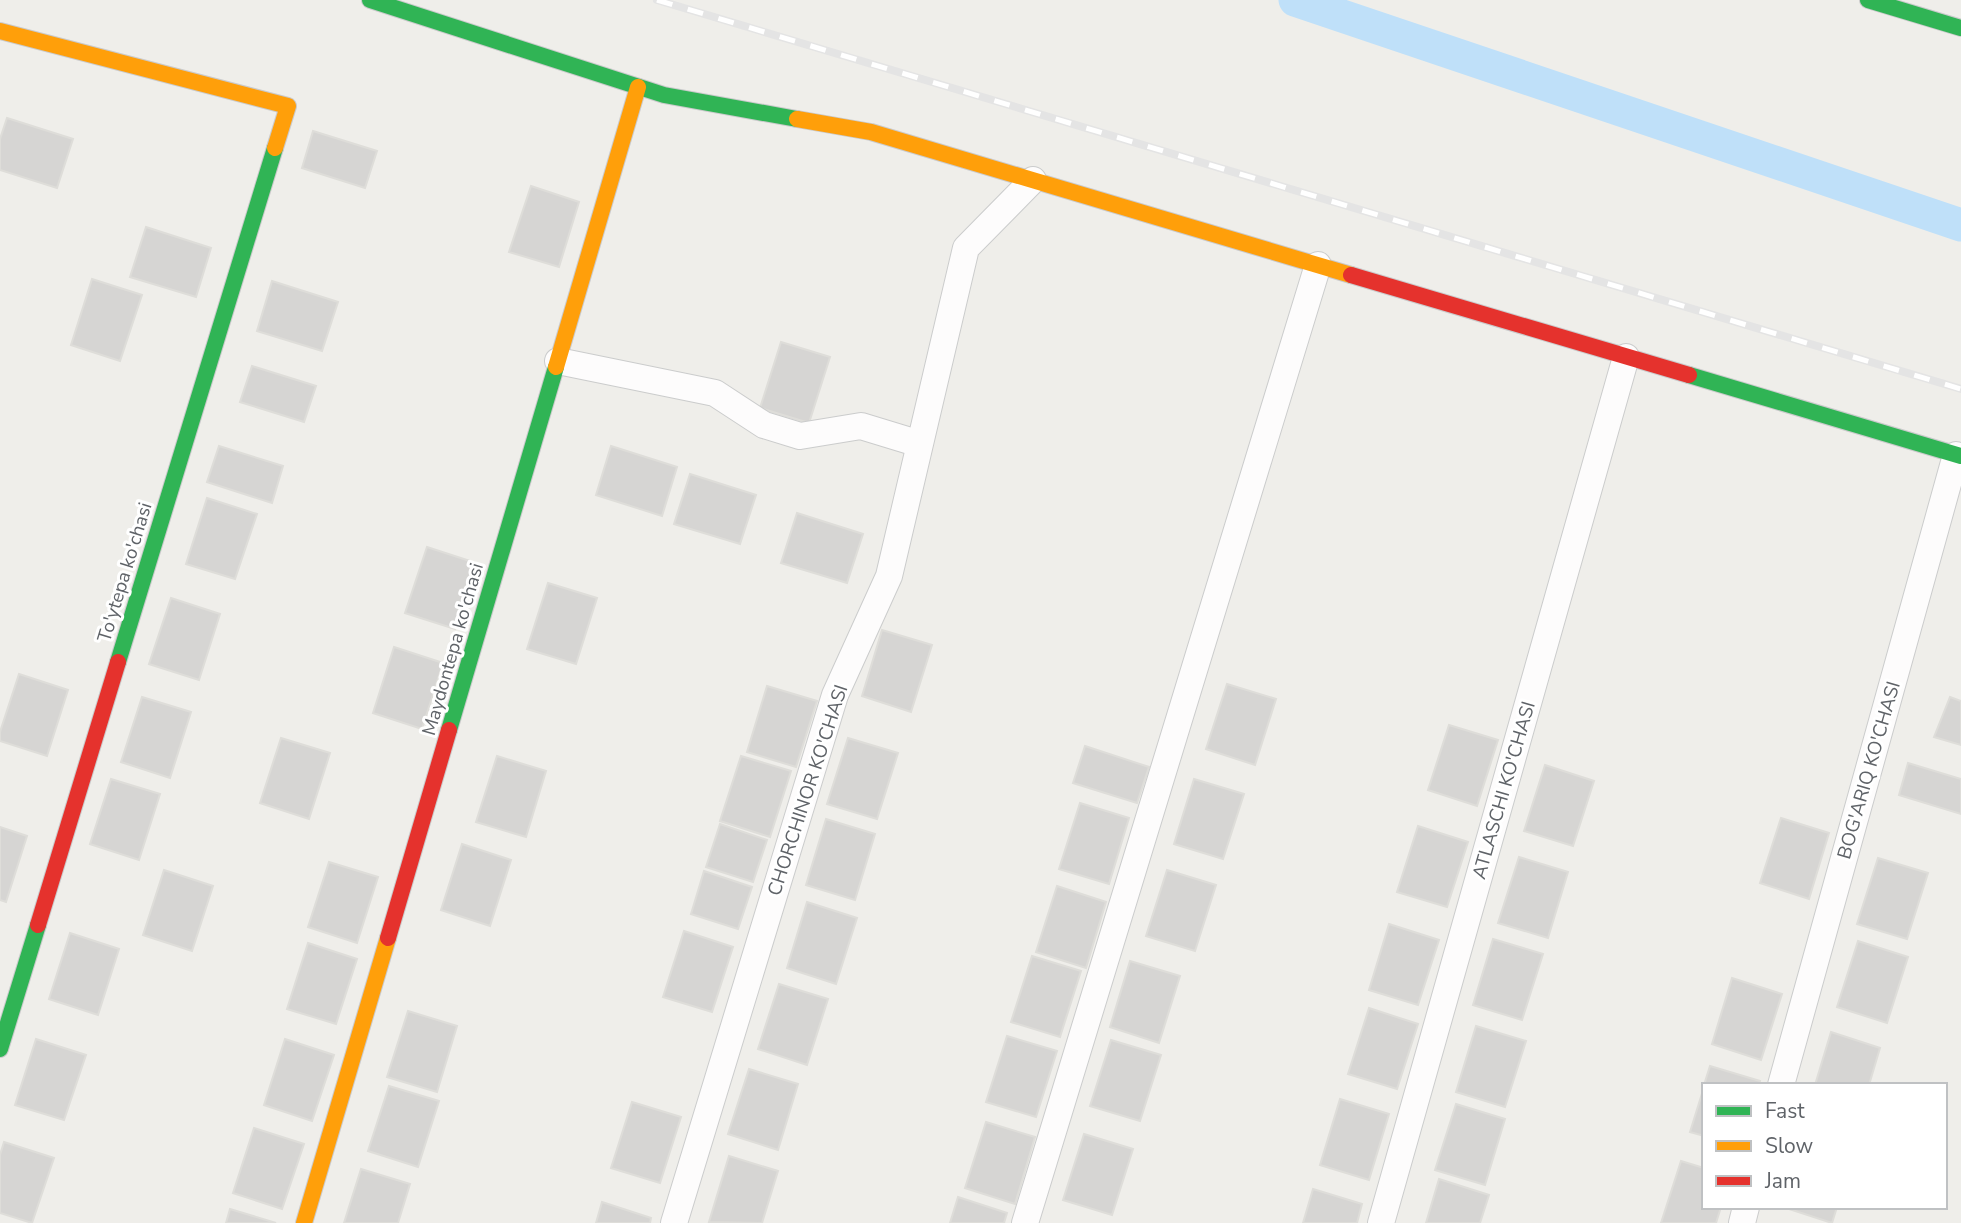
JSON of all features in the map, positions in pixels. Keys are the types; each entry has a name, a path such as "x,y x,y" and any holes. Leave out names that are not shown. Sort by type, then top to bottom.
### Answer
{"street":[{"path":"370,0 664,95 871,131 1959,456"},
{"path":"1868,0 1961,28"},
{"name":"To'ytepa ko'chasi","path":"0,31 288,106 0,1049"},
{"name":"Maydontepa ko'chasi","path":"304,1223 638,87"},
{"name":"CHORCHINOR KO'CHASI","path":"674,1223 835,695 888,576 966,248 1033,180"},
{"path":"1025,1223 1318,265"},
{"name":"ATLASCHI KO'CHASI","path":"1381,1223 1626,356"},
{"path":"558,362 715,393 764,425 800,436 861,426 920,444"},
{"name":"BOG'ARIQ KO'CHASI","path":"1782,1083 1959,456"}],"building":[{"path":"7,118 73,139 57,188 0,170 0,139"},
{"path":"313,131 377,151 365,188 302,168"},
{"path":"531,186 579,202 559,267 509,252"},
{"path":"146,227 211,248 196,297 130,277"},
{"path":"92,279 142,295 120,361 71,345"},
{"path":"272,281 338,302 322,351 257,331"},
{"path":"781,342 830,357 809,423 760,408"},
{"path":"252,366 316,386 304,422 240,402"},
{"path":"219,446 283,466 272,503 207,482"},
{"path":"611,446 677,467 662,516 596,495"},
{"path":"690,474 756,495 740,544 674,524"},
{"path":"207,498 257,514 235,579 186,564"},
{"path":"797,513 863,534 847,583 781,563"},
{"path":"427,547 476,563 455,629 405,613"},
{"path":"548,583 597,598 576,664 527,649"},
{"path":"171,598 220,614 199,680 149,664"},
{"path":"882,630 932,645 911,712 862,696"},
{"path":"394,647 443,663 422,729 373,713"},
{"path":"19,674 68,690 47,756 0,741 0,732"},
{"path":"1227,684 1276,699 1255,765 1206,749"},
{"path":"767,686 817,701 796,767 747,752"},
{"path":"142,697 191,712 170,778 121,762"},
{"path":"1950,697 1961,701 1961,745 1934,737"},
{"path":"1449,725 1498,740 1477,806 1428,790"},
{"path":"281,738 330,753 309,819 260,803"},
{"path":"848,738 898,753 877,819 827,804"},
{"path":"1085,746 1149,767 1137,803 1073,783"},
{"path":"497,756 546,771 526,837 476,822"},
{"path":"741,756 791,771 770,837 720,821"},
{"path":"1908,763 1961,779 1961,814 1899,795"},
{"path":"1545,765 1594,781 1573,846 1524,831"},
{"path":"111,779 160,794 139,860 90,844"},
{"path":"1194,779 1244,794 1223,859 1174,844"},
{"path":"1080,803 1129,818 1109,884 1059,869"},
{"path":"1781,818 1829,833 1809,899 1760,883"},
{"path":"826,819 875,834 855,900 806,885"},
{"path":"720,824 767,840 753,882 706,867"},
{"path":"1418,826 1468,842 1447,907 1397,892"},
{"path":"0,827 27,836 6,902 0,900"},
{"path":"462,844 511,860 490,926 441,910"},
{"path":"1519,857 1568,872 1548,938 1498,923"},
{"path":"1878,858 1928,873 1907,939 1857,924"},
{"path":"329,862 378,877 357,943 308,927"},
{"path":"164,870 213,886 192,951 143,935"},
{"path":"1167,870 1216,885 1195,951 1146,936"},
{"path":"704,871 752,887 738,929 691,914"},
{"path":"1057,886 1106,902 1086,968 1036,952"},
{"path":"807,902 857,918 836,984 787,968"},
{"path":"1389,924 1439,940 1418,1005 1369,990"},
{"path":"684,931 733,947 712,1012 663,997"},
{"path":"70,933 119,949 98,1015 49,999"},
{"path":"1493,939 1543,954 1522,1020 1473,1005"},
{"path":"1858,941 1908,957 1887,1023 1837,1007"},
{"path":"308,943 357,959 336,1024 287,1009"},
{"path":"1032,956 1081,971 1060,1037 1011,1022"},
{"path":"1130,961 1180,976 1159,1043 1110,1027"},
{"path":"1732,978 1782,994 1761,1060 1712,1044"},
{"path":"779,984 828,999 807,1065 758,1049"},
{"path":"1369,1008 1418,1024 1397,1089 1348,1074"},
{"path":"408,1011 457,1026 437,1092 387,1077"},
{"path":"1476,1026 1526,1041 1505,1107 1456,1092"},
{"path":"1831,1032 1880,1048 1870,1083 1816,1083"},
{"path":"1007,1036 1057,1051 1036,1117 986,1102"},
{"path":"36,1039 86,1055 64,1120 15,1105"},
{"path":"285,1039 334,1055 312,1121 264,1105"},
{"path":"1111,1040 1161,1055 1140,1121 1090,1106"},
{"path":"1710,1066 1760,1081 1760,1083 1705,1083"},
{"path":"749,1069 798,1084 778,1150 728,1134"},
{"path":"389,1086 439,1101 418,1167 368,1151"},
{"path":"1702,1093 1702,1135 1690,1132"},
{"path":"1340,1099 1389,1114 1369,1180 1320,1165"},
{"path":"632,1102 681,1117 660,1183 611,1168"},
{"path":"1456,1104 1505,1119 1485,1185 1435,1170"},
{"path":"986,1122 1035,1137 1015,1204 965,1188"},
{"path":"254,1128 304,1144 282,1209 233,1193"},
{"path":"1084,1134 1133,1149 1112,1215 1063,1200"},
{"path":"4,1142 54,1158 32,1223 0,1213 0,1155"},
{"path":"729,1156 778,1171 762,1223 709,1222"},
{"path":"1681,1161 1702,1167 1702,1209 1720,1209 1716,1223 1661,1223"},
{"path":"361,1169 410,1184 398,1223 344,1223"},
{"path":"1439,1179 1489,1195 1480,1223 1426,1223"},
{"path":"1313,1189 1362,1204 1357,1223 1303,1223"},
{"path":"958,1197 1007,1213 1004,1223 950,1223"},
{"path":"602,1202 651,1218 650,1223 596,1223"},
{"path":"230,1209 276,1223 226,1223"},
{"path":"1789,1209 1836,1209 1832,1223"}],"waterway":[{"path":"1295,0 1961,225"}],"railway":[{"path":"657,0 1961,389"}],"traffic: fast":[{"path":"370,0 664,95 797,119"},
{"path":"1868,0 1961,28"},
{"path":"118,662 275,148"},
{"path":"449,730 556,367"},
{"path":"1689,375 1961,456"},
{"path":"0,1049 38,925"}],"traffic: slow":[{"path":"0,31 288,106 275,148"},
{"path":"556,367 638,87"},
{"path":"797,119 871,132 1351,275"},
{"path":"304,1223 388,938"}],"traffic: jam":[{"path":"1351,275 1689,375"},
{"path":"38,925 118,662"},
{"path":"388,938 449,730"}]}
